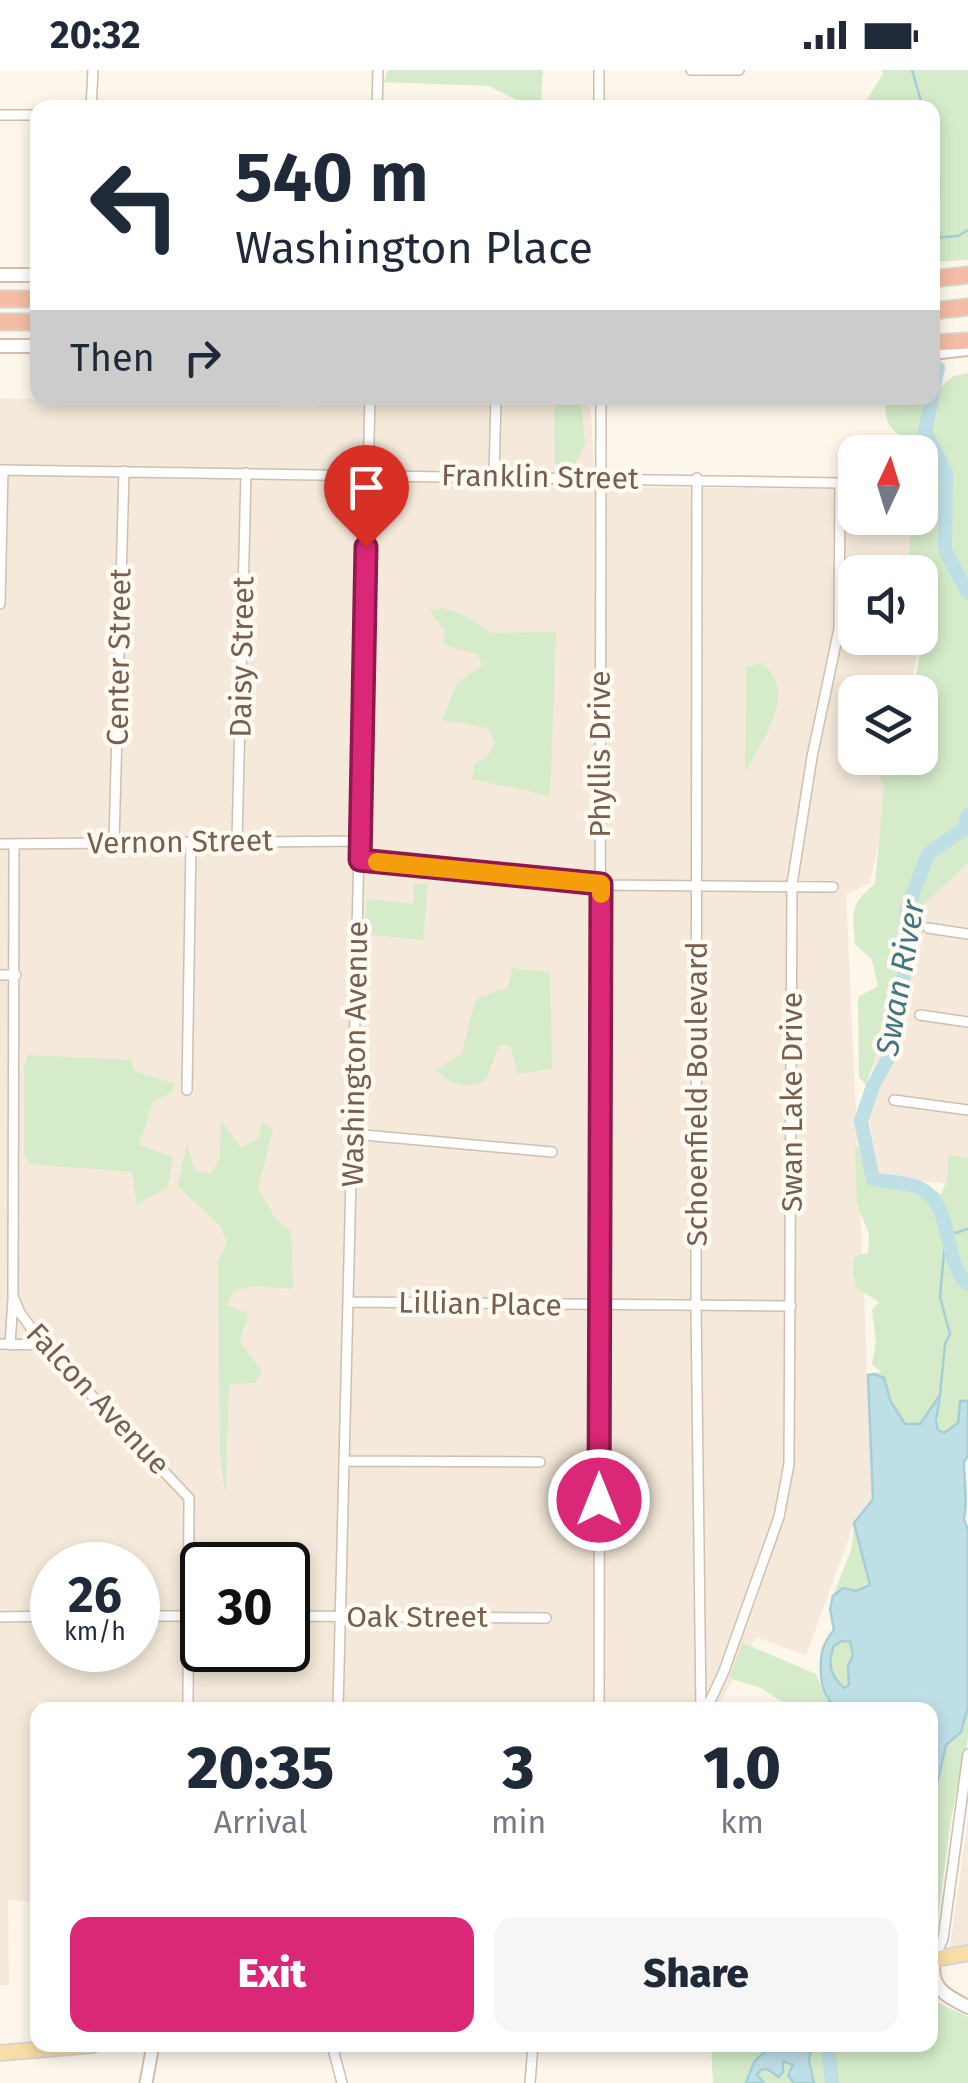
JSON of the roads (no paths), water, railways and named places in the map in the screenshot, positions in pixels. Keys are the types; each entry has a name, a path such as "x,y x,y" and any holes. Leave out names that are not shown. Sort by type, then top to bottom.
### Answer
{"highway":[{"path":"940,278 968,275"},
{"path":"0,299 30,299"},
{"path":"940,310 968,307"},
{"path":"0,322 30,322"},
{"path":"940,343 968,341"}],"main road":[{"path":"0,275 30,276"},
{"path":"0,346 30,346"},
{"path":"940,351 968,349"},
{"path":"938,1958 968,1953"},
{"path":"938,1989 968,2006"},
{"path":"0,2052 30,2049"}],"street":[{"path":"91,100 92,70"},
{"path":"377,100 378,70"},
{"path":"599,70 599,100"},
{"path":"691,70 739,70"},
{"path":"0,115 30,116"},
{"name":"Washington Avenue","path":"338,1702 370,405"},
{"path":"494,476 496,405"},
{"name":"Phyllis Drive","path":"599,1702 602,405"},
{"path":"0,604 1,470"},
{"name":"Franklin Street","path":"1,470 838,483"},
{"name":"Center Street","path":"114,843 124,471"},
{"name":"Daisy Street","path":"237,841 246,473"},
{"name":"Schoenfield Boulevard","path":"697,478 696,1305 703,1702"},
{"name":"Swan Lake Drive","path":"707,1702 724,1671 786,1487 791,1306 792,884 838,629 839,535"},
{"path":"186,1090 191,841"},
{"name":"Vernon Street","path":"0,844 360,841"},
{"name":"Falcon Avenue","path":"5,1344 13,1296 16,1200 14,845"},
{"path":"360,860 601,884 833,887"},
{"path":"928,928 968,934"},
{"path":"0,976 16,975"},
{"path":"920,1015 968,1022"},
{"path":"894,1100 968,1110"},
{"path":"353,1134 552,1152"},
{"path":"0,1200 16,1200"},
{"name":"Falcon Avenue","path":"13,1296 20,1314 44,1345 188,1498 188,1542"},
{"name":"Lillian Place","path":"349,1302 791,1306"},
{"path":"5,1344 44,1345"},
{"path":"344,1461 540,1462"},
{"path":"0,1616 30,1616"},
{"name":"Oak Street","path":"310,1616 546,1618"},
{"path":"188,1672 188,1702"},
{"path":"938,1948 943,1938 968,1754"},
{"path":"146,2083 152,2052"},
{"path":"334,2052 342,2083"},
{"path":"530,2083 532,2052"}],"water":[{"path":"868,1375 884,1378 891,1402 905,1424 920,1424 940,1395 936,1421 938,1430 944,1433 958,1423 960,1401 968,1401 964,1519 968,1530 968,1707 961,1732 946,1745 938,1780 938,1702 831,1702 821,1679 823,1650 834,1630 830,1609 833,1596 843,1588 856,1591 870,1585 854,1523 873,1499","holes":["850,1641 853,1655 848,1666 849,1685 844,1688 830,1664 834,1646"]},
{"path":"765,2052 811,2052 814,2083 794,2083 788,2075 793,2065 783,2061 779,2077 767,2069 761,2070 757,2075 764,2083 746,2083 754,2062"}],"waterway":[{"name":"Swan River","path":"912,70 921,100"},
{"path":"940,237 958,236 968,230"},
{"name":"Swan River","path":"931,405 925,431 946,474 945,550 968,593"},
{"name":"Swan River","path":"968,815 964,829 928,854 906,912 904,975 890,1055 873,1086 861,1121 873,1179 915,1186 931,1196 944,1220 954,1262 968,1284"},
{"path":"940,1395 945,1344 950,1334 940,1297 945,1241 948,1235 968,1229"},
{"name":"Swan River","path":"829,2052 832,2083"}]}
